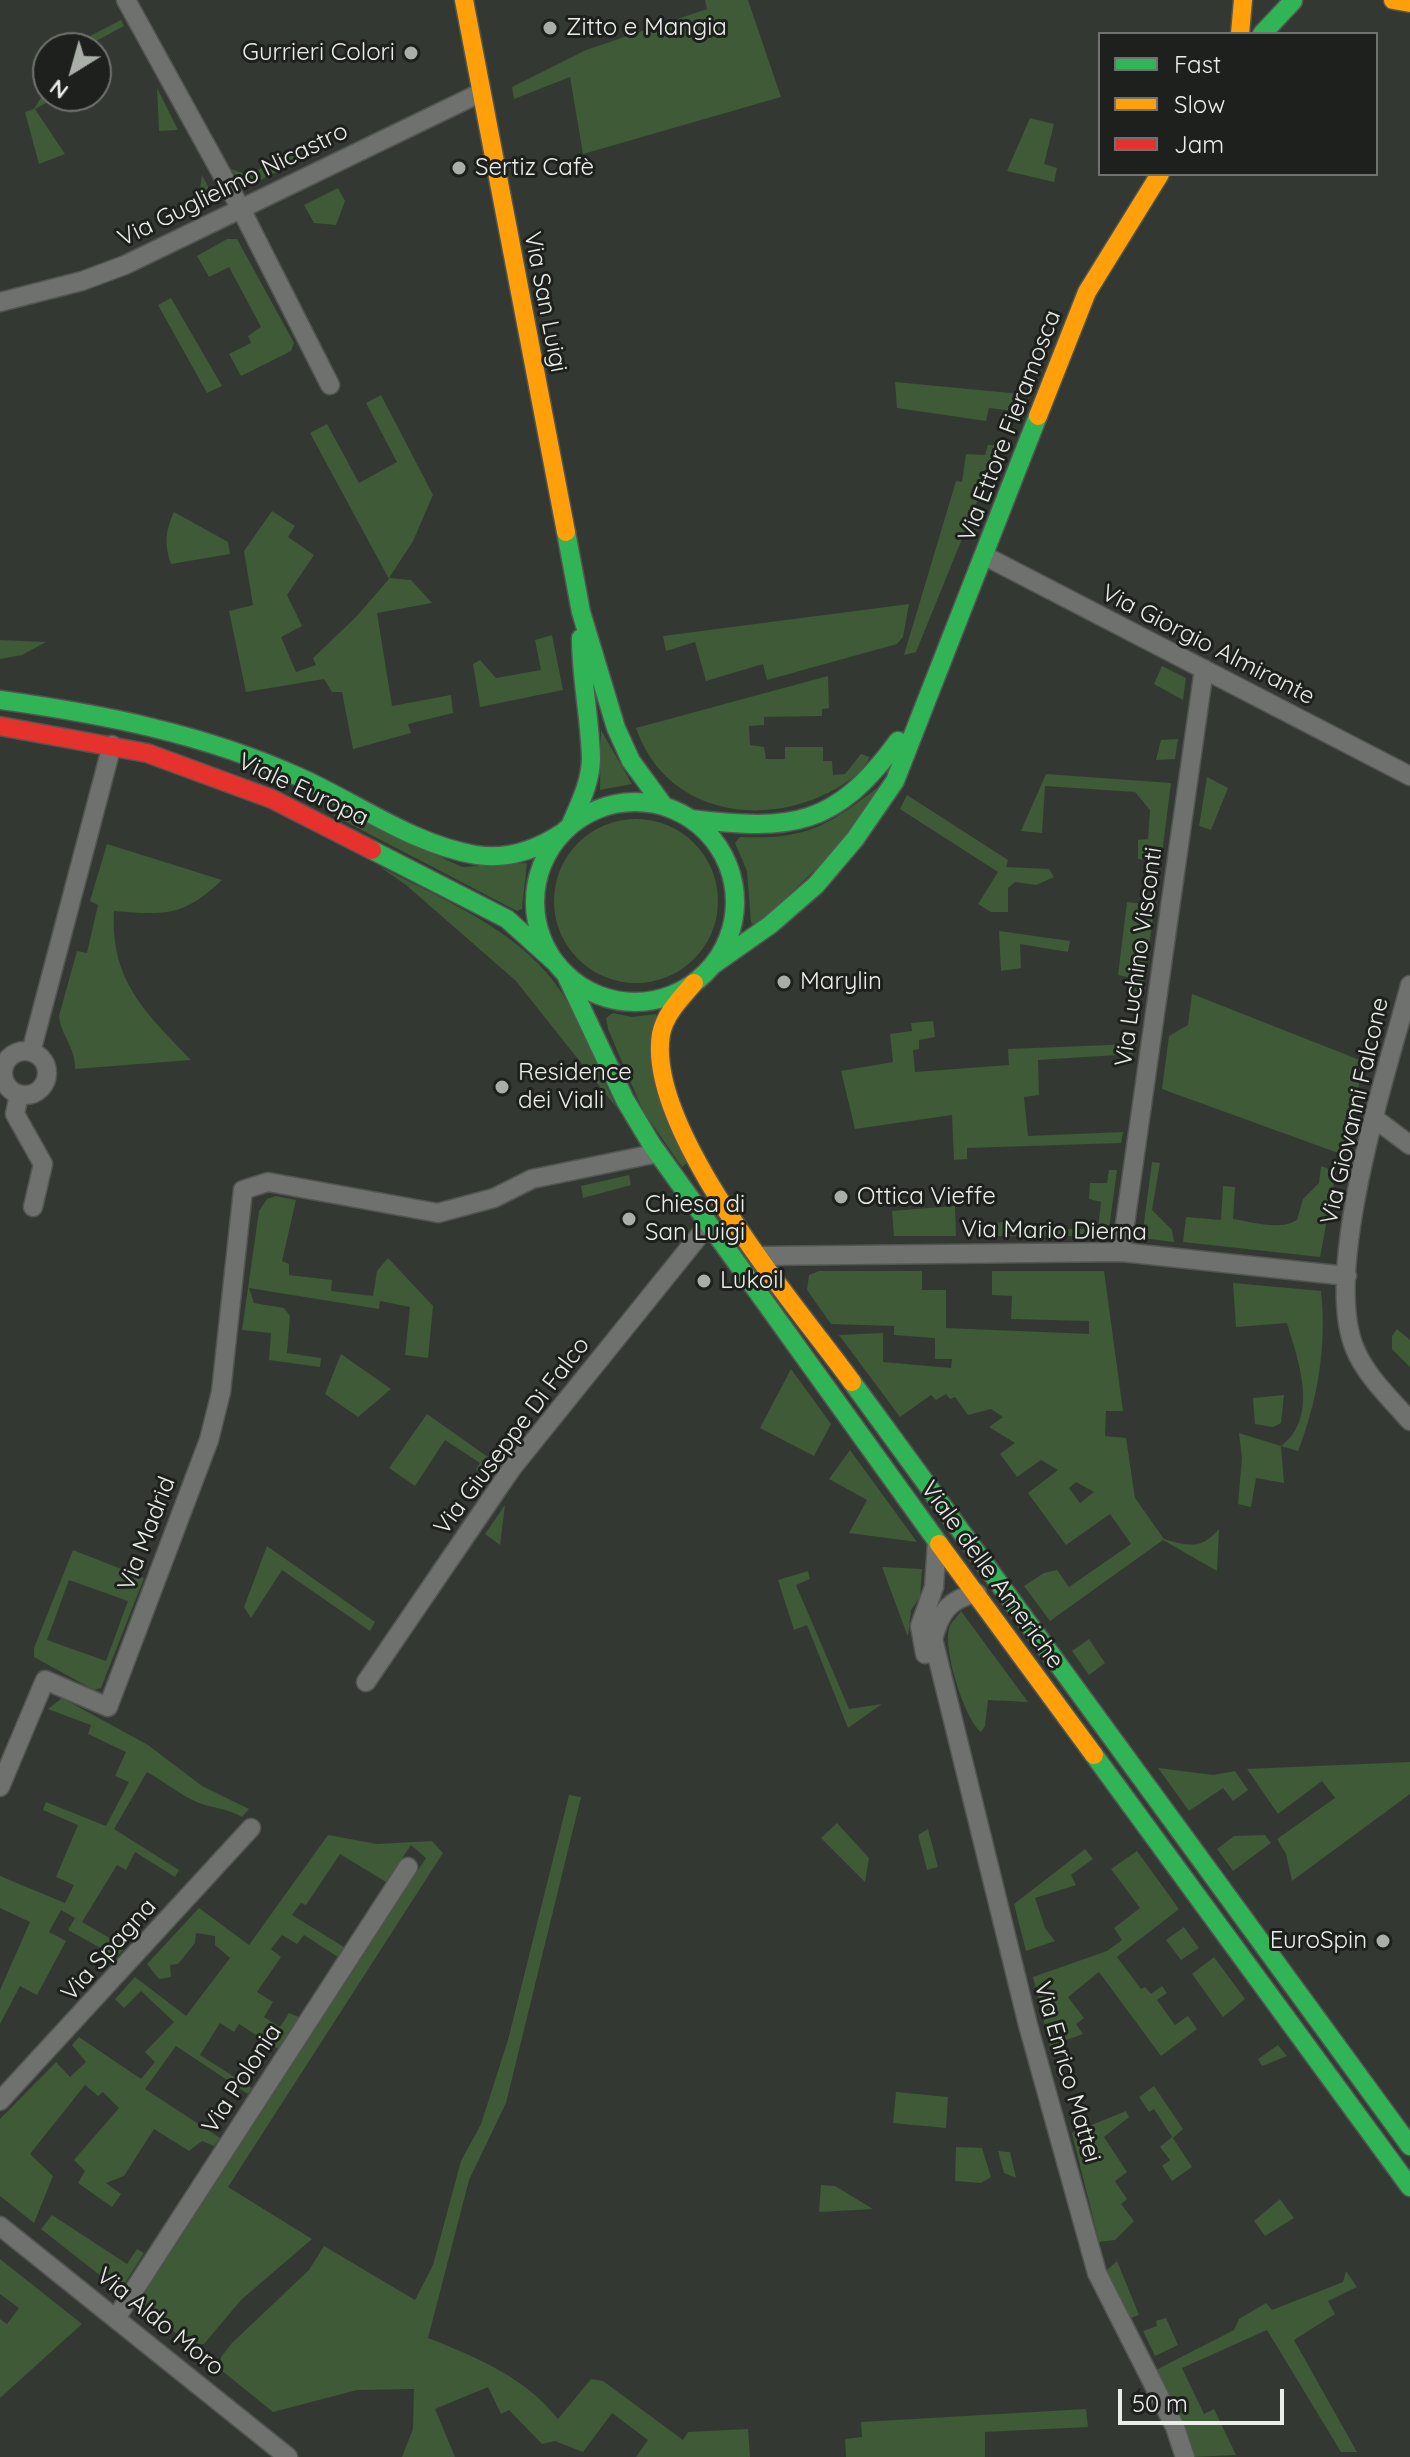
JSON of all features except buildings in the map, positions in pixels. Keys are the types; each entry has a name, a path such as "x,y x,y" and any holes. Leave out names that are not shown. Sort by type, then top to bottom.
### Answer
{"main road":[{"name":"Via San Luigi","path":"464,0 581,612"},
{"path":"1240,32 1243,0"},
{"path":"1271,0 1296,1"},
{"path":"1393,0 1410,3"},
{"path":"1264,32 1296,1"},
{"name":"Via Ettore Fieramosca","path":"922,704 985,556 1087,292 1159,176"},
{"path":"581,612 616,728 631,761 664,806"},
{"path":"581,612 581,681 591,759 586,790 567,829 546,856 536,883 535,912 543,939 561,969 584,988 628,1002 662,998 694,983 713,965 798,905 862,834 895,781 922,704"},
{"name":"Viale Europa","path":"0,700 92,713 196,737 265,763 430,840 473,855 531,852 567,829"},
{"path":"691,819 771,827 798,823 827,812 851,797 879,771 922,704"},
{"name":"Viale Europa","path":"0,726 112,745 186,765 285,805 507,919 561,969"},
{"path":"567,829 592,811 616,803 640,802 664,806 691,819 716,844 732,876 734,923 726,946 713,965"},
{"name":"Viale delle Americhe","path":"561,969 590,1014 610,1070 658,1153 707,1226 1410,2187"},
{"name":"Viale delle Americhe","path":"694,983 669,1015 661,1034 665,1094 694,1153 760,1256 1410,2146"}],"street":[{"path":"126,0 241,209 330,385"},
{"name":"Via Guglielmo Nicastro","path":"0,302 82,281 125,265 480,93"},
{"name":"Via Giorgio Almirante","path":"985,556 1410,776"},
{"name":"Via Luchino Visconti","path":"1121,1252 1204,669"},
{"path":"31,1052 112,745"},
{"name":"Via Giovanni Falcone","path":"1410,985 1351,1219 1347,1276 1347,1318 1355,1349 1410,1421"},
{"path":"31,1052 43,1060 46,1081 37,1092 19,1094 6,1083 4,1069 11,1057 31,1052"},
{"path":"19,1094 15,1114 43,1164 33,1207"},
{"path":"1374,1118 1410,1145"},
{"name":"Via Madrid","path":"0,1787 45,1680 108,1707 209,1440 218,1404 243,1190 268,1182 438,1213 494,1198 532,1179 658,1153"},
{"name":"Via Giuseppe Di Falco","path":"366,1682 512,1468 707,1226"},
{"name":"Via Mario Dierna","path":"760,1256 1121,1252 1347,1276"},
{"path":"937,1539 934,1587 920,1626 926,1662 944,1686"},
{"name":"Via Enrico Mattei","path":"977,1593 957,1597 938,1618 933,1639 944,1686 1028,2025 1097,2273 1175,2427 1185,2457"},
{"name":"Via Spagna","path":"0,2101 251,1828"},
{"name":"Via Polonia","path":"116,2318 408,1867"},
{"name":"Via Aldo Moro","path":"0,2226 288,2457"}],"green space":[{"path":"705,0 748,0 781,97 583,154 570,77 514,99 512,87 586,50 707,9"},
{"path":"121,20 124,26 112,32 98,32"},
{"path":"157,88 178,130 159,131"},
{"path":"25,112 37,112 65,154 39,164"},
{"path":"1030,118 1054,124 1044,164 1057,168 1054,182 1007,171"},
{"path":"295,151 299,161 250,185 241,185 231,169 248,175"},
{"path":"202,175 215,200 192,211 199,196"},
{"path":"338,188 345,201 336,225 314,223 304,205"},
{"path":"227,239 237,239 294,343 291,351 241,376 229,354 251,343 248,336 261,327 229,267 209,277 197,256"},
{"path":"171,298 222,386 207,393 158,305"},
{"path":"895,382 1021,394 1014,411 989,408 986,421 897,408"},
{"path":"381,395 433,495 413,541 389,578 411,580 432,603 377,613 392,706 451,695 453,713 408,724 411,733 353,749 342,692 332,692 324,679 246,692 229,611 253,605 244,551 272,511 295,526 288,537 314,555 287,595 302,626 281,637 296,672 316,665 313,658 356,617 389,579 310,433 327,424 359,483 397,462 366,403"},
{"path":"988,445 1000,445 916,652 904,655 956,481 962,482 966,454 985,455"},
{"path":"174,512 228,542 230,554 171,564 166,538"},
{"path":"909,604 903,637 897,644 767,680 763,664 706,681 695,642 666,651 663,636"},
{"path":"552,635 563,690 480,707 473,664 480,660 496,678 541,670 535,640"},
{"path":"0,640 46,642 22,655 0,659"},
{"path":"1162,666 1186,678 1183,700 1154,684"},
{"path":"828,676 829,708 822,709 822,716 764,717 764,725 749,726 750,745 764,747 766,759 785,759 785,747 823,747 823,761 832,761 833,775 845,774 861,754 870,757 846,783 800,804 771,810 743,810 715,805 690,794 668,778 649,756 636,728"},
{"path":"601,730 632,784 600,790"},
{"path":"1178,739 1175,759 1156,760 1161,740"},
{"path":"1046,774 1171,783 1161,861 1138,859 1138,840 1148,839 1150,810 1135,792 1045,786 1042,833 1021,831"},
{"path":"1207,777 1228,788 1211,830 1199,826"},
{"path":"881,785 833,853 755,927 751,922 747,871 735,843 740,837 784,836 816,827"},
{"path":"907,795 1008,860 1006,867 1049,869 1054,877 1036,885 1015,882 1008,888 1008,912 991,912 978,904 998,872 900,809"},
{"path":"334,807 462,867 527,863 522,909 517,911 331,814"},
{"path":"636,819 667,825 694,843 712,870 718,901 712,932 694,959 667,977 636,983 605,977 578,959 560,932 554,901 560,870 578,843 605,825"},
{"path":"107,844 222,880 196,901 172,911 114,911 114,936 125,977 146,1011 191,1060 75,1069 59,1016 77,951 87,953 98,905 90,901"},
{"path":"379,866 501,933 543,969 576,1018 616,1107 516,981 406,885"},
{"path":"1127,902 1155,905 1142,991 1133,991 1132,978 1118,975"},
{"path":"999,931 1070,941 1068,952 1020,944 1021,968 1001,971"},
{"path":"1192,994 1365,1062 1341,1154 1162,1089 1169,1036 1188,1025"},
{"path":"613,1013 632,1017 656,1014 687,1163 682,1167 643,1111 608,1029 606,1018"},
{"path":"933,1021 935,1037 919,1040 919,1049 913,1050 915,1072 1009,1065 1008,1049 1135,1044 1133,1054 1038,1060 1039,1095 1024,1097 1028,1136 1123,1132 1121,1143 967,1148 967,1159 954,1160 952,1115 855,1129 841,1071 893,1062 890,1034 912,1031 911,1023"},
{"path":"1152,1162 1160,1163 1152,1210 1172,1230 1174,1242 1142,1238"},
{"path":"1321,1166 1336,1172 1320,1257 1183,1242 1186,1217 1221,1220 1223,1186 1235,1187 1233,1219 1274,1225 1297,1220 1303,1199 1319,1183"},
{"path":"1109,1170 1117,1170 1108,1236 994,1236 994,1223 1004,1222 1006,1229 1098,1229 1101,1202 1089,1199 1090,1183 1107,1183"},
{"path":"629,1175 631,1185 583,1198 581,1186"},
{"path":"276,1196 296,1200 282,1261 289,1264 289,1275 332,1280 331,1291 373,1296 377,1271 388,1258 433,1306 428,1358 405,1355 410,1307 380,1301 379,1309 249,1288 254,1303 284,1308 290,1316 287,1353 321,1358 320,1367 269,1360 271,1333 242,1330 259,1211 267,1199"},
{"path":"955,1206 956,1236 894,1236 892,1211"},
{"path":"819,1271 922,1271 922,1290 946,1290 946,1328 1089,1334 1089,1321 1011,1319 1012,1296 992,1295 992,1271 1104,1271 1123,1411 1106,1411 1105,1436 1126,1438 1135,1498 1164,1539 1200,1543 1219,1529 1217,1571 1163,1540 1050,1621 1024,1586 1044,1573 1057,1570 1069,1587 1131,1544 1110,1514 1066,1545 1028,1493 1058,1470 1041,1460 1017,1477 1000,1454 1015,1443 989,1427 1003,1417 991,1409 968,1415 955,1397 950,1399 946,1394 936,1400 931,1395 900,1417 839,1335 883,1333 883,1362 951,1368 952,1359 935,1359 935,1338 894,1335 894,1326 831,1324 807,1290 809,1275","holes":["1076,1482 1094,1492 1080,1503 1069,1488"]},
{"path":"1233,1283 1321,1291 1322,1352 1311,1412 1298,1451 1281,1446 1293,1434 1303,1404 1300,1371 1287,1323 1236,1327"},
{"path":"1397,1329 1410,1340 1410,1367 1392,1349 1392,1336"},
{"path":"341,1354 391,1389 358,1417 325,1394"},
{"path":"791,1369 831,1424 814,1456 760,1428"},
{"path":"1284,1395 1281,1423 1273,1427 1255,1424 1253,1398"},
{"path":"427,1414 495,1462 485,1477 476,1469 480,1463 445,1440 415,1486 389,1468"},
{"path":"1239,1433 1281,1446 1284,1483 1256,1478 1251,1507 1238,1504 1242,1458"},
{"path":"850,1450 917,1542 849,1533 867,1500 829,1479"},
{"path":"505,1505 500,1545 485,1534"},
{"path":"267,1546 375,1622 370,1631 282,1570 251,1618 244,1607"},
{"path":"73,1550 144,1578 101,1688 94,1690 34,1657 34,1648","holes":["69,1580 128,1601 106,1661 47,1640"]},
{"path":"882,1567 922,1569 920,1597 911,1610 908,1637"},
{"path":"808,1571 810,1579 796,1585 849,1709 882,1704 848,1728 807,1625 794,1630 778,1580"},
{"path":"961,1611 1028,1702 988,1700 985,1726 981,1732 962,1698 949,1649 950,1626"},
{"path":"1089,1639 1105,1663 1089,1675 1072,1651"},
{"path":"62,1698 148,1745 202,1786 249,1809 242,1817 199,1803 147,1772 114,1829 179,1870 175,1877 135,1852 126,1870 117,1865 82,1922 125,1947 111,1964 105,1960 108,1952 68,1930 75,1918 61,1910 49,1932 66,1941 37,1995 20,1986 0,2024 0,1990 30,1922 0,1908 0,1876 65,1903 74,1885 56,1877 78,1825 43,1810 46,1802 106,1826 129,1782 115,1776 126,1752 88,1734 91,1725 48,1709"},
{"path":"1410,1762 1410,1794 1292,1881 1286,1854 1277,1839 1335,1798 1322,1781 1278,1814 1247,1769"},
{"path":"1158,1768 1213,1775 1235,1771 1248,1790 1233,1801 1223,1788 1189,1811"},
{"path":"569,1795 581,1797 506,2103 469,2180 428,2338 499,2370 531,2391 558,2419 591,2379 603,2381 683,2440 688,2432 748,2429 750,2457 636,2457 648,2440 612,2413 583,2452 555,2441 542,2444 509,2410 501,2414 488,2387 435,2409 455,2457 402,2457 413,2429 414,2389 357,2390 273,2412 221,2370 221,2357 232,2343 309,2270 324,2246 415,2300 433,2265 461,2161 481,2124 508,2040"},
{"path":"837,1823 869,1858 865,1882 821,1838"},
{"path":"928,1829 938,1867 927,1870 918,1835"},
{"path":"328,1835 377,1844 432,1841 443,1853 228,2187 312,2239 241,2300 204,2344 192,2346 138,2303 426,1858 411,1845 386,1882 340,1854 306,1905 301,1903 292,1915 344,1947 338,1957 304,1935 297,1944 282,1935 271,1949 281,1957 257,1992 273,2002 264,2017 280,2027 289,2013 299,2017 278,2049 239,2024 234,2032 220,2023 200,2055 252,2088 248,2094 176,2046 145,2089 220,2138 214,2146 202,2141 189,2151 154,2129 124,2176 106,2183 121,2194 112,2207 78,2183 85,2171 74,2160 119,2108 103,2092 98,2096 85,2085 30,2154 53,2176 34,2223 0,2196 0,2119 56,2062 70,2077 86,2062 72,2045 79,2037 141,2079 155,2062 145,2052 174,2022 141,1991 124,2008 115,1999 135,1977 186,2016 230,1958 215,1945 215,1936 196,1933 195,1943 178,1964 170,1965 171,1977 159,1979 147,1964 199,1908 249,1945"},
{"path":"1265,1835 1271,1843 1233,1871 1217,1849 1234,1836"},
{"path":"1085,1849 1093,1859 1071,1875 1076,1885 1035,1898 1045,1928 1055,1941 1026,1951 1014,1904"},
{"path":"1137,1851 1179,1909 1117,1957 1141,1989 1145,1987 1151,1994 1162,1986 1167,1993 1157,2000 1175,2025 1188,2016 1197,2029 1161,2056 1099,1972 1068,1997 1084,2018 1076,2024 1083,2034 1050,2046 1033,1977 1107,1951 1122,1940 1114,1928 1140,1908 1111,1869"},
{"path":"1184,1927 1199,1948 1181,1960 1166,1940"},
{"path":"1214,1957 1245,1999 1223,2017 1192,1974"},
{"path":"1278,2045 1287,2056 1262,2066 1258,2059"},
{"path":"1154,2086 1183,2129 1173,2138 1192,2167 1172,2181 1162,2166 1170,2160 1160,2147 1172,2137 1154,2109 1149,2112 1139,2097"},
{"path":"896,2092 948,2097 946,2128 893,2123"},
{"path":"1126,2111 1129,2117 1104,2137 1127,2172 1115,2181 1127,2199 1121,2204 1134,2221 1115,2240 1099,2242 1072,2133"},
{"path":"956,2147 982,2148 991,2177 981,2183 955,2181"},
{"path":"998,2151 1010,2152 1016,2178 1004,2173"},
{"path":"821,2185 835,2186 873,2209 819,2212"},
{"path":"1280,2199 1294,2218 1265,2236 1254,2221"},
{"path":"52,2215 127,2264 137,2249 144,2253 120,2291 41,2229"},
{"path":"0,2259 82,2324 0,2398 0,2319 7,2324 19,2308 0,2294"},
{"path":"1117,2261 1139,2315 1128,2319 1106,2271"},
{"path":"1346,2271 1357,2287 1328,2301 1335,2314 1294,2340 1357,2452 1341,2452 1267,2330 1182,2368 1204,2414 1214,2409 1236,2455 1192,2457 1154,2371 1234,2330 1239,2319 1266,2303 1272,2310 1343,2282"},
{"path":"1166,2318 1178,2345 1155,2356 1143,2331 1157,2326 1156,2321"},
{"path":"1086,2409 1088,2427 985,2432 985,2457 846,2457 845,2439 862,2437 861,2422"}],"traffic: fast":[{"path":"1264,32 1293,1"},
{"path":"713,965 770,925 816,885 855,839 895,781 1038,416"},
{"path":"566,532 581,612 616,728 631,761 664,806"},
{"path":"571,824 591,767 581,638"},
{"path":"0,700 114,719 227,749 299,777 407,832 452,850 476,855 510,855 532,849 562,833"},
{"path":"691,819 758,824 809,817 832,807 853,791 898,741"},
{"path":"635,802 673,810 706,831 727,864 735,902 727,940 706,973 673,994 635,1002 597,994 564,973 543,940 535,902 543,864 564,831 597,810 635,802"},
{"path":"372,850 507,919 557,964"},
{"path":"565,973 625,1100 652,1145 939,1544"},
{"path":"852,1382 1410,2146"},
{"path":"1094,1755 1410,2187"}],"traffic: slow":[{"path":"464,0 566,532"},
{"path":"1240,32 1243,0"},
{"path":"1393,0 1410,3"},
{"path":"1038,416 1087,292 1159,176"},
{"path":"694,983 670,1013 661,1034 662,1073 676,1118 730,1215 852,1382"},
{"path":"939,1544 1094,1755"}],"traffic: jam":[{"path":"0,726 147,753 272,799 372,850"}],"place":[{"name":"Zitto e Mangia","path":"550,28"},
{"name":"Gurrieri Colori","path":"411,53"},
{"name":"Sertiz Cafè","path":"459,168"},
{"name":"Marylin","path":"784,982"},
{"name":"Residence dei Viali","path":"502,1087"},
{"name":"Ottica Vieffe","path":"841,1197"},
{"name":"Chiesa di San Luigi","path":"629,1219"},
{"name":"Lukoil","path":"704,1281"},
{"name":"EuroSpin","path":"1383,1941"}]}
